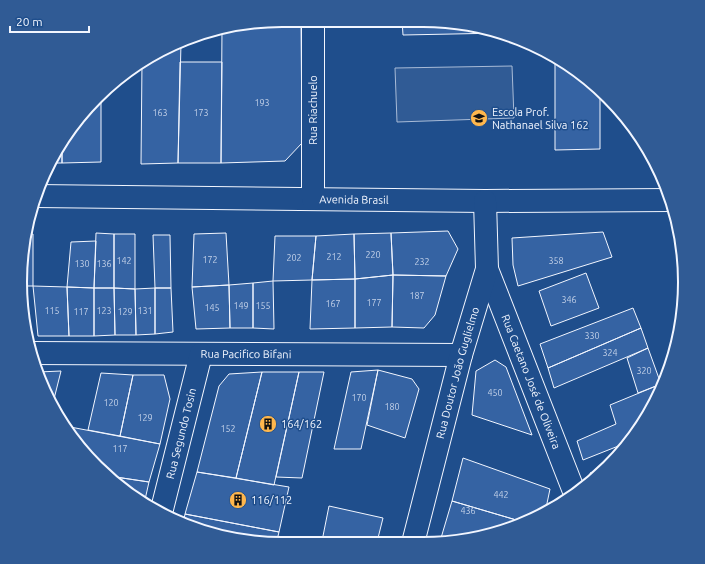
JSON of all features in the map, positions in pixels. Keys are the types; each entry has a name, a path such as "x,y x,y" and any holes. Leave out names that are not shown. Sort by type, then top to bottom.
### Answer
{"street":[{"name":"Rua Riachuelo","path":"312,199 313,27"},
{"name":"Avenida Brasil","path":"42,196 312,199 664,200"},
{"name":"Rua Doutor João Guglielmo","path":"415,537 461,355 487,269 485,200"},
{"name":"Rua Caetano José de Oliveira","path":"487,269 573,488"},
{"name":"Rua Pacifico Bifani","path":"38,353 461,355"},
{"name":"Rua Segundo Tosin","path":"162,507 201,354"}],"shaded area":[{"path":"512,66 514,118 397,122 395,68"}],"building":[{"path":"301,27 302,143 285,161 221,163 222,35 249,29"},
{"path":"402,27 456,29 479,33 403,35"},
{"path":"181,47 178,163 141,164 142,69"},
{"path":"180,62 222,62 221,163 178,163"},
{"path":"555,64 591,90 600,99 600,149 555,150"},
{"path":"101,103 101,162 62,163 62,152 70,140 90,114"},
{"path":"62,152 62,163 56,163"},
{"path":"448,231 458,249 446,276 393,275 391,233"},
{"path":"603,232 612,257 518,286 513,265 512,238"},
{"path":"96,233 114,234 114,288 94,288"},
{"path":"226,233 229,285 192,287 194,234"},
{"path":"391,233 393,275 355,279 354,234"},
{"path":"32,234 33,234 33,286 27,286 27,282"},
{"path":"114,234 135,234 135,289 114,288"},
{"path":"354,234 355,279 312,280 316,236"},
{"path":"153,235 170,235 171,288 155,288"},
{"path":"275,236 316,236 312,280 273,281"},
{"path":"96,241 94,288 67,287 71,242"},
{"path":"586,273 599,308 551,326 539,291"},
{"path":"393,275 392,327 355,328 355,279"},
{"path":"393,275 446,276 435,315 424,328 392,327"},
{"path":"355,279 355,328 310,329 312,280"},
{"path":"273,281 274,329 253,328 253,283"},
{"path":"253,283 253,328 230,328 229,285"},
{"path":"229,285 230,328 196,329 192,287"},
{"path":"33,286 67,287 69,336 38,336"},
{"path":"67,287 94,288 94,336 69,336"},
{"path":"94,288 114,288 115,335 94,336"},
{"path":"114,288 135,289 136,335 115,335"},
{"path":"155,288 155,334 136,335 135,289"},
{"path":"155,288 171,288 173,332 155,334"},
{"path":"633,308 641,328 548,368 540,344"},
{"path":"641,328 648,348 554,388 548,368"},
{"path":"648,348 659,379 656,386 638,393 627,358"},
{"path":"495,360 506,367 532,435 472,415 476,371"},
{"path":"378,370 361,449 334,449 351,372"},
{"path":"378,370 412,379 419,389 405,438 367,425"},
{"path":"61,371 54,398 46,380 43,372"},
{"path":"262,372 236,478 197,472 219,386 229,374"},
{"name":"164/162","path":"262,372 299,372 274,485 236,478"},
{"path":"299,372 324,372 302,478 276,477"},
{"path":"101,373 133,375 120,436 88,430"},
{"path":"133,375 164,375 170,399 160,444 120,436"},
{"path":"656,386 644,410 618,446 583,460 577,441 616,424 610,405"},
{"path":"73,427 160,444 149,482 118,477 90,450"},
{"path":"463,458 550,489 547,505 515,520 452,501"},
{"name":"116/112","path":"197,472 289,487 279,532 185,514"},
{"path":"118,477 149,482 145,498"},
{"path":"452,501 515,520 473,532 442,536"},
{"path":"329,506 383,518 378,537 323,537"},
{"path":"185,514 279,532 278,537 249,535 216,528 184,518"}],"place":[{"name":"Escola Prof. Nathanael Silva 162","path":"479,118"},
{"name":"164/162","path":"268,424"},
{"name":"116/112","path":"238,500"}]}
